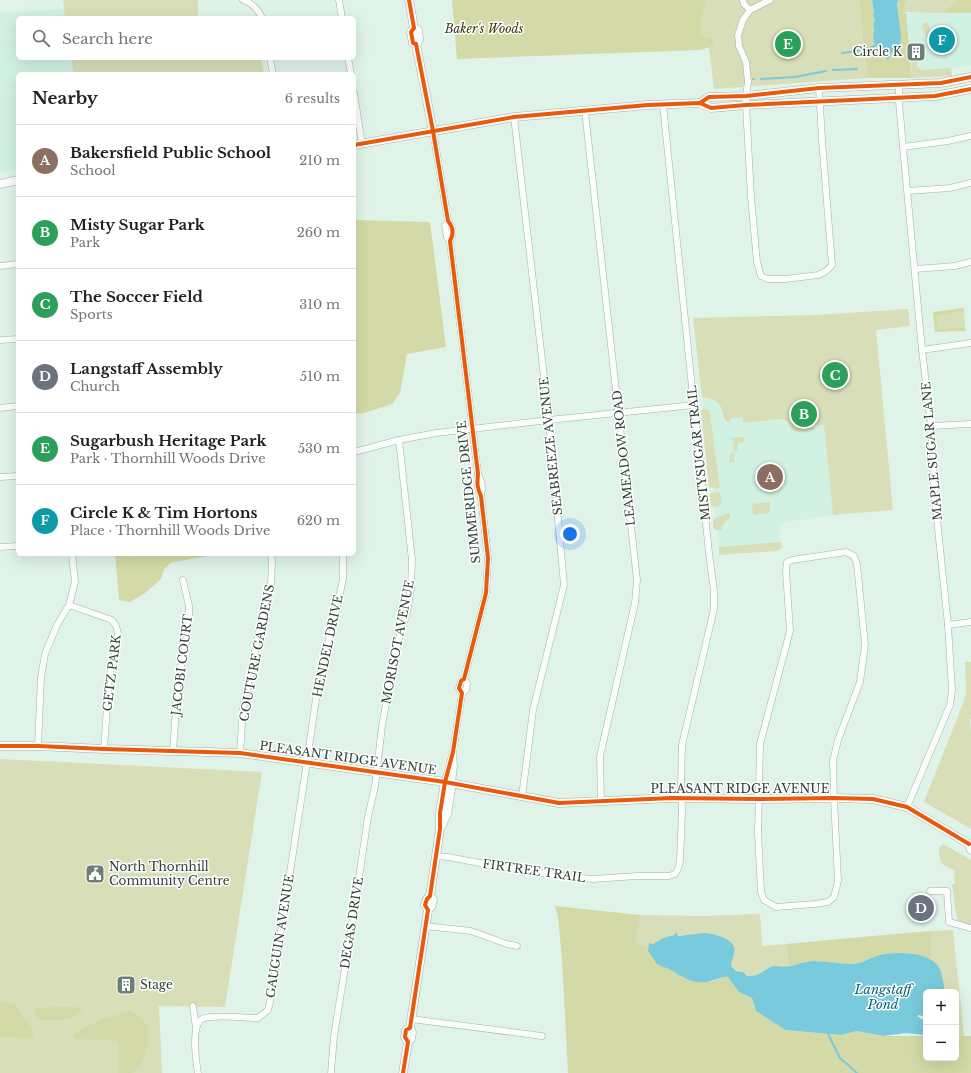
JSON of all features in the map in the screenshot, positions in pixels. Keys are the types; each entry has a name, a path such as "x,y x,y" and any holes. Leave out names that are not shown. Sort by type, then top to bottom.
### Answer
{"street":[{"path":"242,0 254,6 261,16"},
{"path":"339,0 342,16"},
{"name":"SUMMERIDGE DRIVE","path":"403,1073 408,1042 405,1037 406,1030 410,1028 428,910 425,906 427,899 430,896 440,829 447,814 448,782 454,766 453,752 462,693 460,688 461,681 464,679 486,593 488,558 481,496 477,483 478,474 450,241 453,236 451,225 448,221 433,131 416,44 413,43 411,32 414,28 409,0"},
{"path":"743,0 744,4 750,10"},
{"path":"769,0 750,10 743,20 738,35 739,46 746,62 748,82 746,105 751,197 757,262 761,276 768,279 786,279 818,275 826,271 832,265 819,88"},
{"path":"270,60 273,72"},
{"path":"348,60 351,72"},
{"path":"700,103 710,97 746,96 819,88 899,86 941,83 971,77"},
{"name":"MAPLE SUGAR LANE","path":"899,86 903,147 922,350 931,426 935,500 948,625 952,690 950,705 907,807"},
{"path":"356,118 358,144 514,117 648,105 700,103 711,108 819,101 935,96 971,90"},
{"name":"MISTYSUGAR TRAIL","path":"663,105 708,553 714,591 714,609 682,745 682,799"},
{"name":"LEAMEADOW ROAD","path":"585,111 637,580 635,603 600,756 601,801"},
{"name":"SEABREEZE AVENUE","path":"514,117 549,420 564,585 533,710 522,797"},
{"path":"903,147 948,142 971,136"},
{"path":"0,184 16,180"},
{"path":"908,191 950,188 971,183"},
{"path":"915,269 955,266 971,262"},
{"path":"0,266 16,264"},
{"path":"0,340 16,339"},
{"path":"922,350 971,343"},
{"path":"356,451 399,440 436,433 694,405"},
{"path":"0,408 16,406"},
{"path":"931,426 971,424"},
{"name":"MORISOT AVENUE","path":"376,773 391,675 411,588 412,560 399,440"},
{"path":"0,477 16,476"},
{"path":"0,547 16,546"},
{"path":"846,552 854,556 857,564 865,645 860,682 838,740 833,761 834,798 838,881 834,897 828,902 776,907 764,900 761,892 758,832 760,744 790,631 786,571 787,562 846,552"},
{"path":"38,746 41,677 45,654 56,624 69,605 75,582 72,556"},
{"name":"COUTURE GARDENS","path":"240,752 243,709 258,632 271,584 272,556"},
{"name":"HENDEL DRIVE","path":"307,762 319,678 343,579 343,556"},
{"name":"JACOBI COURT","path":"173,751 178,680 189,623 189,606 183,580"},
{"name":"GETZ PARK","path":"69,605 112,620 118,633 109,678 104,749"},
{"path":"948,625 971,622"},
{"name":"PLEASANT RIDGE AVENUE","path":"0,746 240,752 376,773 448,782 559,803 682,799 873,799 907,807 970,846"},
{"name":"GAUGUIN AVENUE","path":"196,1029 198,1023 203,1019 213,1016 258,1018 268,1010 272,994 307,762"},
{"name":"DEGAS DRIVE","path":"331,1073 334,1036 352,931 368,817 375,786 376,773"},
{"name":"FIRTREE TRAIL","path":"436,856 556,875 593,879 637,876 669,876 675,874 680,861 682,799"},
{"path":"930,891 947,891 949,922 971,928"},
{"path":"425,926 471,931 517,946"},
{"path":"194,1006 196,1063 198,1073"},
{"path":"411,1019 542,1036"}],"shaded area":[{"path":"63,0 198,0 198,16 65,16"},
{"path":"708,0 859,0 867,78 714,89 709,47 712,38 701,35 703,12"},
{"path":"908,0 958,0 941,13 903,12"},
{"path":"64,9 65,16 16,16 16,60 71,60 74,72 16,72 16,170 0,173 0,13"},
{"path":"906,13 971,13 971,65 943,71 912,72"},
{"path":"923,23 928,23 935,46 932,47 922,28"},
{"path":"916,57 917,66 921,70 951,68 952,76 912,78 911,58"},
{"path":"71,60 261,60 264,72 74,72"},
{"path":"908,309 910,326 876,330 893,510 833,515 824,425 814,426 814,430 797,432 790,428 785,420 779,419 743,423 743,417 730,419 730,423 725,419 721,407 717,402 712,399 702,397 693,318 818,315"},
{"path":"964,312 965,327 939,329 937,316"},
{"path":"702,397 719,403 723,419 730,423 730,419 743,417 743,423 793,419 814,429 814,426 824,425 833,515 780,523 781,542 719,547"},
{"path":"708,409 710,414 720,488 709,488 701,410"},
{"path":"699,411 709,504 698,412"},
{"path":"744,437 744,442 738,443 738,451 734,451 732,438"},
{"path":"734,451 734,462 729,463 729,456"},
{"path":"720,492 722,502 720,505 715,507 711,506 711,493"},
{"path":"770,502 770,511 768,513 753,515 752,504"},
{"path":"727,513 730,515 730,518 724,523 721,530 716,530 713,528 713,520"},
{"path":"781,542 782,548 776,551 719,555 719,547"},
{"path":"965,662 971,662 971,829 924,802 964,701 966,692"},
{"path":"0,759 262,772 225,1007 159,1006 162,1073 0,1073"},
{"path":"943,844 971,860 971,926 957,920 952,884 955,884 954,870 943,865 940,860 939,848"},
{"path":"760,914 762,946 786,944 789,966 773,966 760,974 747,976 743,972 736,971 731,966 734,952 732,945 727,940 716,935 673,935 665,937 653,944 649,943 649,948 634,943 640,915 702,916"},
{"path":"953,930 964,1036 959,1036 959,989 944,989 931,959 931,931"}],"green space":[{"name":"Baker's Woods","path":"452,0 708,0 703,12 701,35 712,38 714,43 710,47 700,50 457,59"},
{"path":"859,0 872,0 874,11 873,15 875,20 873,23 875,45 880,47 888,59 892,52 898,0 908,0 903,12 906,13 912,78 867,78"},
{"path":"958,0 971,0 971,13 941,13"},
{"path":"356,220 430,222 446,347 407,354 400,393 392,404 364,413 356,414"},
{"path":"964,308 964,312 937,316 939,329 965,327 966,331 935,332 933,312"},
{"path":"115,556 207,556 170,563 164,570 161,579 144,594 130,602 119,600"},
{"path":"555,906 640,915 635,943 649,948 656,963 671,969 684,978 711,982 723,976 728,977 739,992 752,998 756,1011 785,1030 841,1035 857,1031 883,1036 923,1036 923,1061 959,1061 959,1036 971,1036 971,1073 568,1073 562,960 558,917"},
{"path":"931,931 931,959 912,955 892,954 879,956 853,964 813,961 789,966 786,944"},
{"path":"0,1002 14,1003 34,1031 33,1038 0,1037"},
{"path":"77,1007 83,1010 71,1018 64,1020 44,1020 36,1016 33,1010 37,1008"},
{"path":"130,1011 146,1023 149,1037 148,1045 144,1060 136,1071 131,1073 118,1073 119,1045 115,1040 76,1039 73,1038 73,1034 100,1020"}],"water":[{"path":"872,0 898,0 897,5 901,35 900,47 892,52 888,60 880,47 875,45 873,24 875,20 873,15 874,11"},
{"name":"Langstaff Pond","path":"676,932 678,936 706,933 718,935 730,941 734,947 731,966 736,971 743,972 747,976 760,974 775,966 788,966 819,961 854,964 877,956 892,953 919,955 933,961 938,966 942,975 944,989 923,989 923,1016 917,1016 923,1020 923,1035 906,1033 883,1036 857,1031 841,1035 785,1030 756,1011 752,998 739,992 728,977 722,977 707,982 695,981 685,978 657,964 648,952 649,943 653,944 663,938 674,935"}],"waterway":[{"path":"842,53 863,50 877,45"},
{"path":"833,70 857,69"},
{"path":"761,79 795,77 826,71"},
{"path":"828,1034 840,1058 857,1073"}],"cycle path":[{"path":"403,1073 408,1042 405,1037 406,1030 410,1028 428,910 425,905 430,896 440,829 440,813 445,782 453,752 462,693 459,688 461,681 464,679 486,593 488,558 481,496 477,480 478,474 450,241 452,231 448,221 433,131 416,44 413,43 411,32 414,28 409,0"},
{"path":"700,103 709,97 746,96 819,88 941,83 971,77"},
{"path":"356,145 514,117 648,105 700,103 711,108 935,96 971,89"},
{"path":"0,746 240,753 445,782 559,803 672,798 873,799 907,807 969,844"}],"place":[{"name":"Circle K & Tim Hortons","path":"942,40"},
{"name":"Sugarbush Heritage Park","path":"788,44"},
{"name":"Circle K","path":"916,52"},
{"name":"The Soccer Field","path":"835,375"},
{"name":"Misty Sugar Park","path":"804,414"},
{"name":"Bakersfield Public School","path":"770,477"},
{"name":"North Thornhill Community Centre","path":"95,874"},
{"name":"Langstaff Assembly","path":"921,908"},
{"name":"Stage","path":"126,985"}]}
